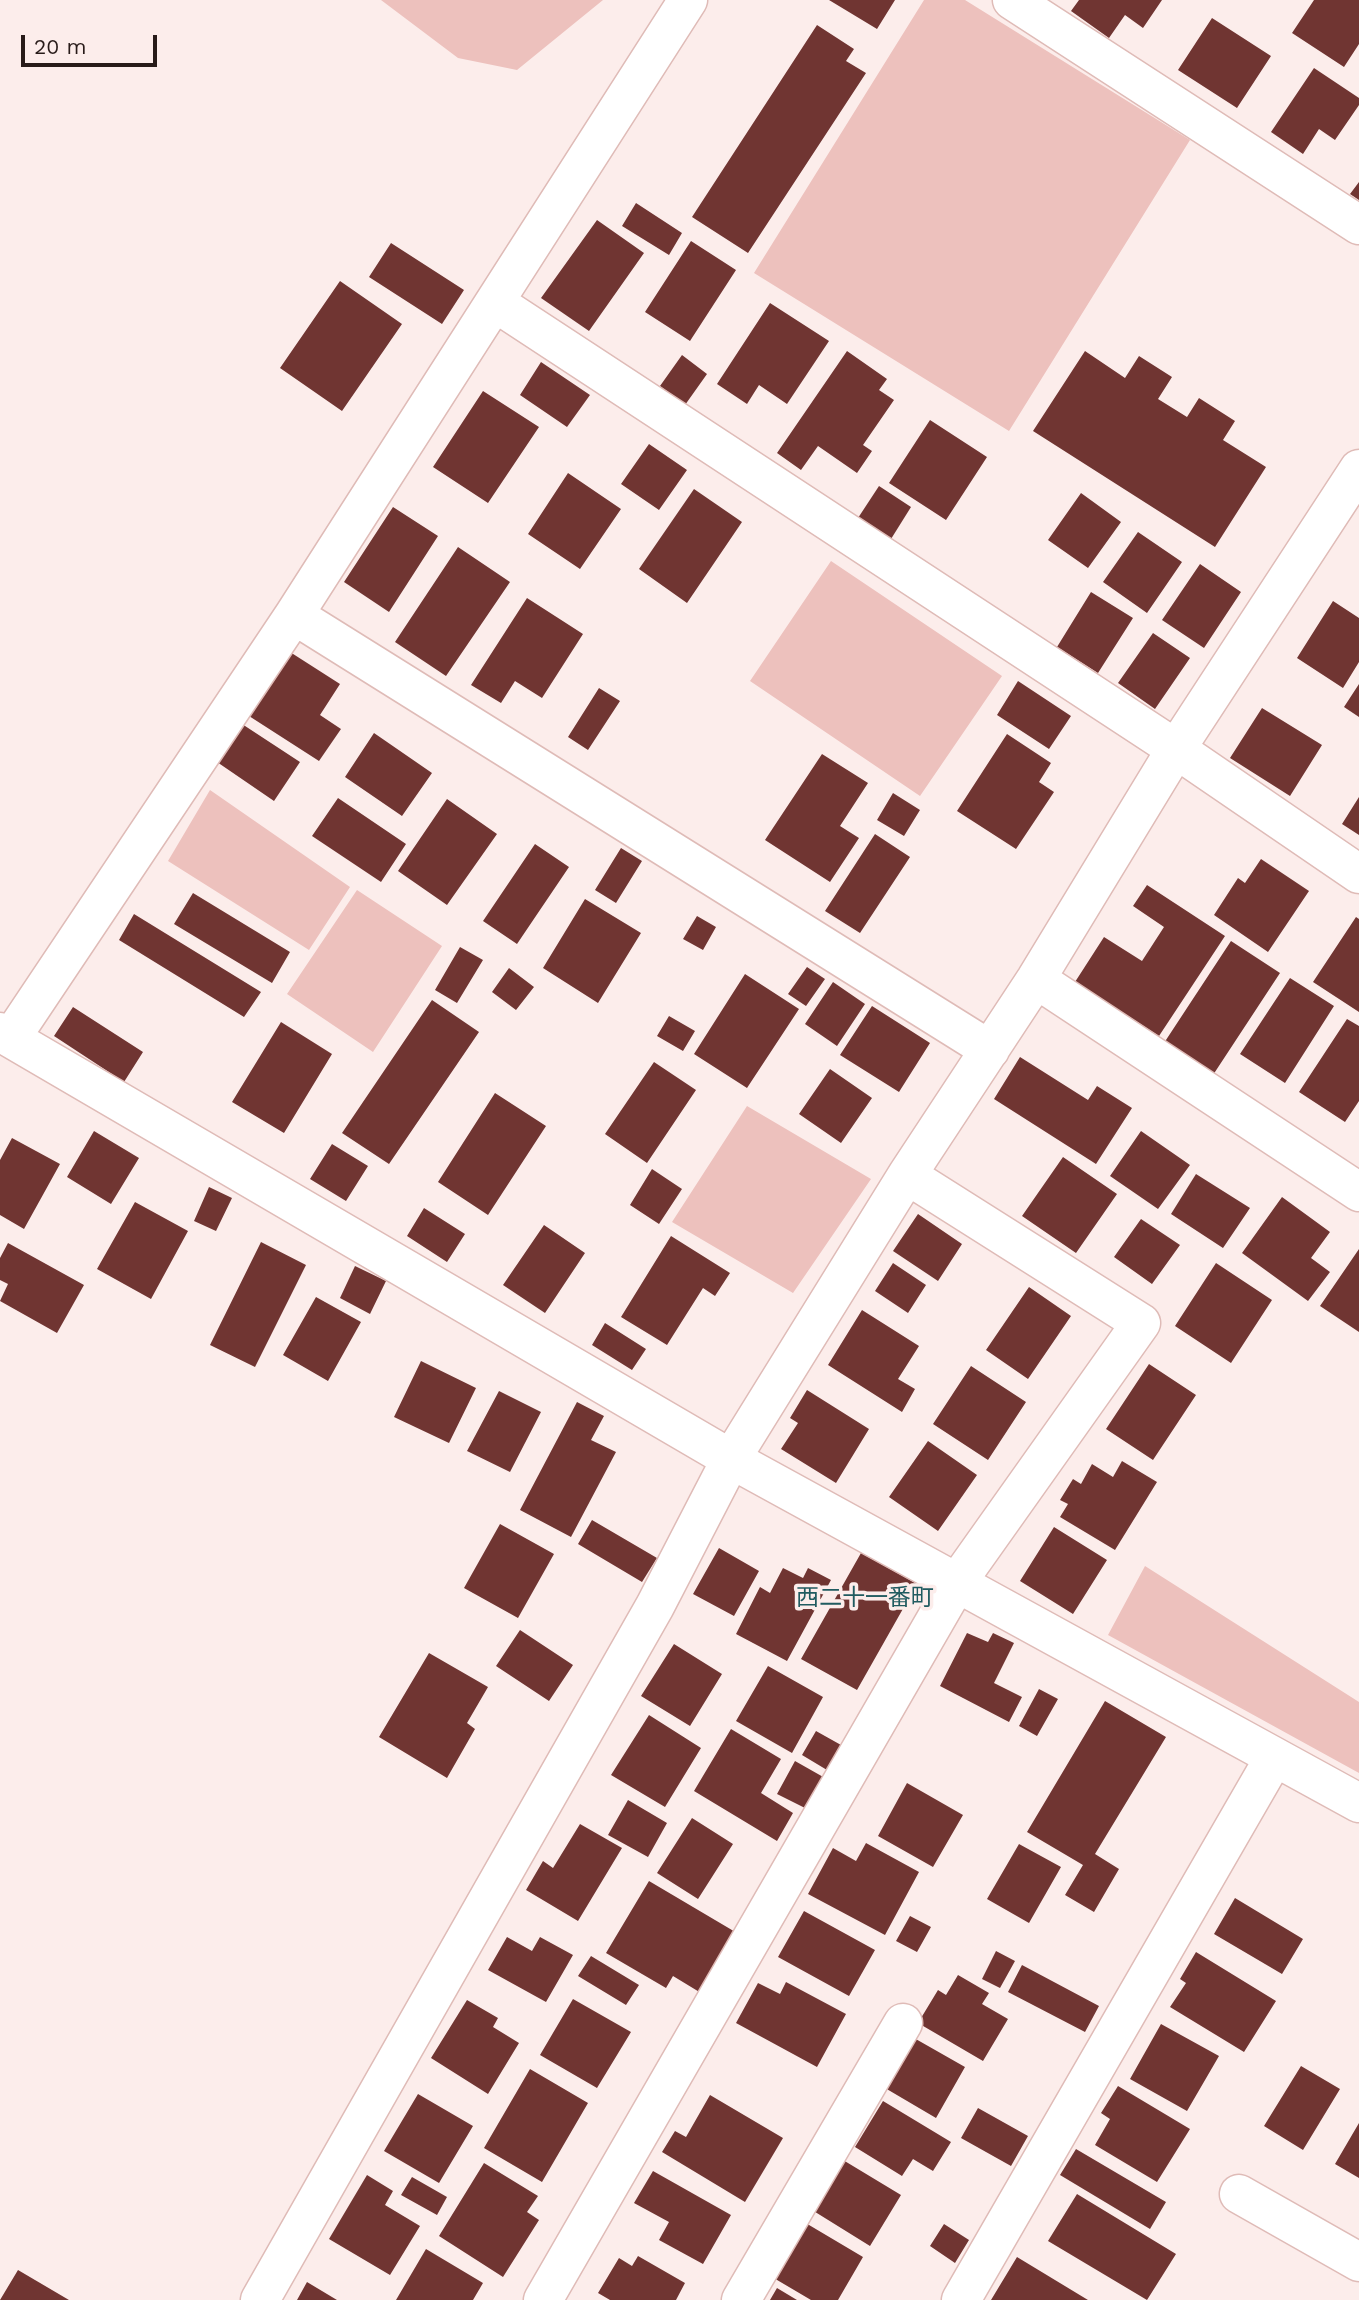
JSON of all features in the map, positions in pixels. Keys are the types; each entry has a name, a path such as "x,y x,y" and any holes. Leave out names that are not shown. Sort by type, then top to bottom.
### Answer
{"street":[{"path":"688,0 295,615 6,1035 732,1459 1359,1803"},
{"path":"1012,0 1359,225"},
{"path":"496,303 1176,749 1359,874"},
{"path":"261,2300 655,1606 732,1459 906,1175 990,1050 1176,749 1359,469"},
{"path":"295,615 990,1050"},
{"path":"1035,979 1359,1192"},
{"path":"543,2300 958,1581 1140,1323 906,1175"},
{"path":"961,2300 1274,1758"},
{"path":"741,2300 903,2023"},
{"path":"1239,2194 1359,2262"}],"shaded area":[{"path":"381,0 603,0 517,70 458,58"},
{"path":"924,0 965,0 1190,140 1009,431 754,273"},
{"path":"831,561 1002,676 920,796 750,681"},
{"path":"210,790 350,887 309,950 168,861"},
{"path":"357,890 442,946 373,1052 287,994"},
{"path":"747,1106 871,1179 793,1293 672,1222"},
{"path":"1145,1566 1359,1702 1359,1773 1108,1635"}],"building":[{"path":"829,0 895,0 877,29"},
{"path":"1079,0 1162,0 1143,28 1125,15 1109,38 1071,11"},
{"path":"1314,0 1359,0 1359,44 1344,67 1292,33"},
{"path":"1212,18 1271,56 1237,108 1178,70"},
{"path":"817,25 854,49 846,61 866,73 748,253 692,217"},
{"path":"1314,68 1359,98 1359,105 1335,140 1319,129 1303,154 1271,132"},
{"path":"1359,182 1359,200 1350,194"},
{"path":"636,203 682,233 669,255 622,226"},
{"path":"597,220 644,253 589,331 541,298"},
{"path":"691,241 736,270 690,341 645,312"},
{"path":"391,243 464,290 442,324 369,277"},
{"path":"340,281 402,324 342,411 280,368"},
{"path":"770,303 829,341 787,404 759,385 747,404 717,384"},
{"path":"847,351 887,379 879,390 894,400 863,445 872,451 857,473 818,446 801,470 777,453"},
{"path":"1085,351 1125,378 1139,356 1172,377 1158,399 1187,417 1199,398 1235,421 1223,440 1266,467 1215,547 1033,431"},
{"path":"682,355 707,374 685,405 660,386"},
{"path":"541,362 590,395 567,427 520,395"},
{"path":"483,391 539,427 488,503 433,467"},
{"path":"930,420 987,457 946,520 889,483"},
{"path":"649,444 687,470 659,510 621,484"},
{"path":"568,473 621,509 580,569 528,534"},
{"path":"879,486 911,507 891,539 858,518"},
{"path":"694,489 742,522 687,603 639,569"},
{"path":"1081,493 1121,522 1088,568 1048,540"},
{"path":"393,507 438,536 389,612 344,582"},
{"path":"1138,532 1182,562 1147,613 1103,582"},
{"path":"458,547 510,582 446,676 395,642"},
{"path":"1200,564 1241,592 1204,648 1162,620"},
{"path":"1091,592 1133,618 1098,673 1057,647"},
{"path":"527,598 583,634 542,698 515,681 501,703 471,685"},
{"path":"1333,601 1359,618 1359,662 1343,688 1297,658"},
{"path":"1153,633 1190,658 1155,709 1118,683"},
{"path":"290,652 340,684 320,715 341,729 319,761 249,716"},
{"path":"1018,681 1071,716 1049,749 997,715"},
{"path":"1359,684 1359,717 1344,707"},
{"path":"599,688 620,701 588,750 568,737"},
{"path":"1262,708 1322,745 1290,796 1230,758"},
{"path":"242,724 300,762 274,801 217,762"},
{"path":"374,733 432,773 402,816 345,777"},
{"path":"1007,734 1051,763 1039,782 1054,792 1016,849 957,811"},
{"path":"822,754 868,783 840,826 859,838 830,882 765,840"},
{"path":"893,793 920,810 904,836 877,820"},
{"path":"1359,797 1359,835 1342,824"},
{"path":"338,798 406,844 381,882 312,836"},
{"path":"447,799 497,834 447,905 398,871"},
{"path":"875,834 910,857 860,933 825,911"},
{"path":"535,844 569,867 517,944 483,921"},
{"path":"621,848 642,861 616,903 595,890"},
{"path":"1261,859 1309,891 1268,952 1214,915 1238,878 1245,883"},
{"path":"1147,885 1225,936 1159,1036 1075,982 1104,937 1142,961 1164,927 1133,906"},
{"path":"193,893 290,952 272,983 174,924"},
{"path":"585,899 641,933 598,1003 543,968"},
{"path":"134,914 261,992 244,1017 119,940"},
{"path":"697,916 716,927 703,950 683,939"},
{"path":"1356,917 1359,919 1359,1012 1313,982"},
{"path":"1231,941 1280,973 1213,1075 1164,1043"},
{"path":"460,947 483,960 457,1003 435,990"},
{"path":"807,967 825,979 806,1006 788,994"},
{"path":"509,968 534,987 516,1010 492,992"},
{"path":"745,974 799,1009 747,1088 694,1054"},
{"path":"1290,978 1334,1006 1285,1083 1240,1054"},
{"path":"833,982 865,1004 837,1046 805,1024"},
{"path":"432,1000 479,1032 389,1164 342,1133"},
{"path":"872,1006 930,1043 899,1092 840,1055"},
{"path":"73,1007 143,1052 124,1082 54,1036"},
{"path":"669,1016 695,1031 683,1051 657,1036"},
{"path":"1347,1019 1359,1026 1359,1101 1345,1122 1299,1092"},
{"path":"281,1022 332,1054 284,1133 232,1102"},
{"path":"1020,1057 1088,1100 1097,1086 1132,1108 1096,1164 994,1099"},
{"path":"654,1062 696,1090 647,1163 605,1134"},
{"path":"830,1069 872,1098 841,1143 799,1114"},
{"path":"495,1093 546,1126 488,1215 438,1182"},
{"path":"94,1131 139,1158 111,1204 67,1177"},
{"path":"1141,1131 1190,1165 1158,1209 1110,1176"},
{"path":"12,1138 60,1164 24,1229 0,1215 0,1160"},
{"path":"332,1144 368,1166 346,1201 310,1179"},
{"path":"1063,1157 1117,1194 1076,1253 1022,1216"},
{"path":"652,1169 682,1189 659,1224 630,1205"},
{"path":"1196,1174 1250,1208 1223,1248 1171,1214"},
{"path":"209,1187 232,1198 216,1231 194,1221"},
{"path":"1282,1197 1330,1232 1311,1258 1330,1272 1308,1301 1242,1253"},
{"path":"135,1202 188,1231 151,1299 97,1269"},
{"path":"424,1208 465,1234 447,1262 407,1236"},
{"path":"918,1214 962,1244 938,1281 893,1251"},
{"path":"1141,1219 1180,1245 1152,1284 1114,1257"},
{"path":"544,1225 585,1253 545,1313 503,1285"},
{"path":"671,1236 730,1273 715,1296 703,1288 667,1345 621,1317"},
{"path":"261,1242 306,1265 255,1367 210,1345"},
{"path":"8,1243 84,1285 57,1333 0,1301 8,1284 0,1280 0,1258"},
{"path":"1359,1249 1359,1332 1320,1306"},
{"path":"893,1263 926,1285 908,1313 875,1291"},
{"path":"1216,1263 1272,1300 1231,1363 1175,1326"},
{"path":"355,1266 386,1281 370,1314 340,1298"},
{"path":"1029,1287 1071,1316 1028,1379 986,1350"},
{"path":"316,1297 361,1322 328,1381 283,1355"},
{"path":"862,1310 919,1346 898,1379 915,1389 902,1412 828,1365"},
{"path":"605,1323 646,1349 632,1370 592,1345"},
{"path":"421,1361 476,1388 449,1443 394,1417"},
{"path":"1149,1364 1196,1395 1153,1460 1106,1429"},
{"path":"971,1366 1026,1402 988,1460 933,1424"},
{"path":"807,1390 869,1429 836,1483 781,1449 798,1423 790,1418"},
{"path":"499,1391 541,1412 510,1472 467,1451"},
{"path":"577,1402 604,1416 591,1440 616,1452 571,1537 520,1510"},
{"path":"928,1441 977,1475 938,1531 889,1497"},
{"path":"1122,1461 1157,1482 1115,1550 1060,1517 1068,1504 1060,1500 1073,1479 1081,1484 1092,1464 1113,1477"},
{"path":"592,1520 657,1558 642,1582 578,1544"},
{"path":"500,1524 554,1554 518,1618 464,1588"},
{"path":"1054,1527 1107,1560 1073,1614 1020,1581"},
{"path":"719,1548 759,1571 734,1616 693,1594"},
{"path":"861,1553 917,1584 857,1690 801,1659"},
{"path":"783,1568 803,1578 808,1568 831,1580 787,1661 736,1634 760,1587 770,1593"},
{"path":"520,1630 573,1665 549,1701 496,1666"},
{"path":"967,1633 988,1642 993,1633 1014,1643 994,1683 1022,1697 1009,1722 940,1686"},
{"path":"674,1644 722,1674 690,1726 641,1696"},
{"path":"429,1653 488,1687 467,1723 475,1729 447,1778 379,1737"},
{"path":"768,1666 823,1697 792,1753 736,1721"},
{"path":"1039,1689 1058,1699 1037,1736 1019,1726"},
{"path":"1105,1701 1166,1737 1095,1854 1119,1869 1094,1912 1065,1895 1083,1865 1027,1832"},
{"path":"649,1715 701,1748 665,1807 611,1775"},
{"path":"731,1729 781,1759 761,1793 793,1813 777,1841 694,1791"},
{"path":"816,1731 841,1745 827,1770 802,1755"},
{"path":"795,1761 825,1778 807,1809 777,1794"},
{"path":"907,1783 963,1815 933,1867 878,1836"},
{"path":"628,1800 667,1823 648,1857 608,1835"},
{"path":"692,1818 733,1844 698,1899 657,1873"},
{"path":"580,1824 622,1848 578,1921 526,1890 543,1861 553,1868"},
{"path":"866,1843 919,1872 885,1935 808,1894 833,1848 856,1861"},
{"path":"1019,1844 1061,1867 1029,1923 987,1899"},
{"path":"649,1881 737,1933 701,1993 673,1976 666,1988 606,1953"},
{"path":"1235,1898 1303,1939 1282,1974 1214,1934"},
{"path":"804,1911 875,1950 849,1996 778,1957"},
{"path":"910,1916 931,1927 917,1952 896,1941"},
{"path":"507,1937 532,1951 540,1937 573,1955 546,2002 488,1970"},
{"path":"996,1951 1015,1961 1000,1988 982,1979"},
{"path":"1196,1952 1276,2001 1244,2052 1170,2007 1186,1983 1180,1979"},
{"path":"591,1956 639,1985 626,2005 578,1976"},
{"path":"1022,1965 1099,2006 1085,2032 1008,1992"},
{"path":"958,1975 989,1993 982,2004 1008,2019 983,2061 918,2023 938,1990 946,1995"},
{"path":"786,1982 846,2014 817,2067 736,2023 758,1983 780,1994"},
{"path":"573,1999 631,2032 597,2088 540,2055"},
{"path":"467,2000 498,2018 493,2027 519,2043 488,2094 431,2058"},
{"path":"1161,2024 1219,2056 1187,2111 1130,2079"},
{"path":"914,2038 965,2067 936,2118 885,2088"},
{"path":"1301,2066 1340,2089 1303,2150 1264,2126"},
{"path":"530,2069 588,2103 542,2182 484,2148"},
{"path":"1118,2086 1190,2129 1157,2182 1095,2145 1110,2119 1101,2113"},
{"path":"418,2094 473,2126 439,2183 384,2151"},
{"path":"710,2095 783,2138 745,2202 662,2152 675,2131 686,2137"},
{"path":"883,2101 951,2142 933,2171 913,2159 902,2176 855,2147"},
{"path":"978,2108 1028,2136 1011,2166 961,2138"},
{"path":"1359,2123 1359,2178 1335,2164"},
{"path":"1076,2149 1166,2202 1150,2229 1060,2175"},
{"path":"843,2160 901,2195 870,2246 812,2210"},
{"path":"484,2163 538,2196 527,2212 539,2220 503,2277 439,2236"},
{"path":"653,2171 731,2215 703,2264 659,2240 669,2222 634,2203"},
{"path":"367,2175 393,2191 385,2205 420,2226 390,2275 329,2239"},
{"path":"412,2177 447,2197 437,2215 401,2195"},
{"path":"1077,2194 1176,2254 1147,2300 1048,2241"},
{"path":"804,2222 863,2257 838,2300 811,2300 772,2277"},
{"path":"944,2224 969,2240 955,2263 930,2246"},
{"path":"426,2249 483,2283 473,2300 396,2300"},
{"path":"638,2256 685,2283 676,2300 610,2300 598,2293 619,2258 632,2266"},
{"path":"1017,2257 1088,2300 991,2300"},
{"path":"18,2270 69,2300 0,2300"},
{"path":"307,2282 337,2300 297,2300"},
{"path":"777,2288 797,2300 770,2300"}],"district":[{"name":"西二十一番町","path":"865,1598"}]}
